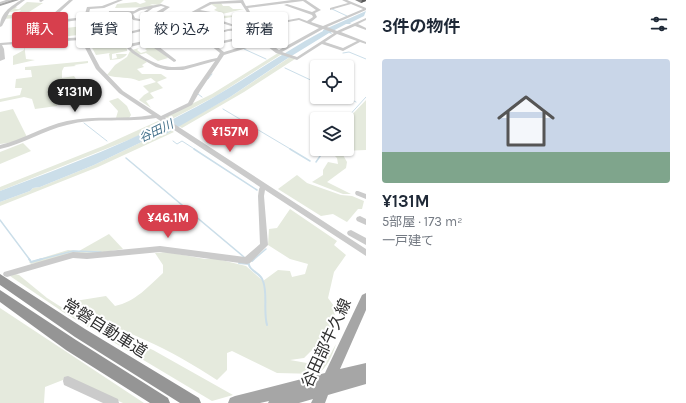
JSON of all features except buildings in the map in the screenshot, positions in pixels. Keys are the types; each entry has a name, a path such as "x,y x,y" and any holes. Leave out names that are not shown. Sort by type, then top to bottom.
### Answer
{"highway":[{"name":"常磐自動車道","path":"3,276 80,333 194,403"},
{"path":"0,295 71,345 163,403"}],"main road":[{"path":"0,4 17,0"},
{"name":"谷田部牛久線","path":"318,403 366,298"},
{"path":"283,402 366,369"},
{"path":"237,403 326,384 366,378"}],"street":[{"path":"0,4 10,0"},
{"path":"0,26 8,10 24,0"},
{"path":"56,12 71,0"},
{"path":"87,12 88,8 103,7 121,0"},
{"path":"193,12 210,2 242,0 249,12"},
{"path":"278,0 283,4 313,14"},
{"path":"245,7 283,4 303,0 319,10 313,14"},
{"path":"344,0 366,9"},
{"path":"331,9 338,8 351,2"},
{"path":"140,21 134,19 131,14 133,12 161,5 168,7 160,12"},
{"path":"145,12 151,7"},
{"path":"278,52 322,29 366,9"},
{"path":"163,10 172,12"},
{"path":"196,10 212,14 219,21 232,25"},
{"path":"308,22 315,17 313,14"},
{"path":"288,21 296,19 308,22 322,29 366,42"},
{"path":"271,48 296,59 323,43 335,33 366,19"},
{"path":"354,24 366,28"},
{"path":"323,43 343,50 360,41"},
{"path":"0,60 3,59 0,45 12,44"},
{"path":"87,48 95,64 110,82 127,96 366,253"},
{"path":"129,48 164,70 173,70 244,48"},
{"path":"132,48 138,48"},
{"path":"156,48 174,61"},
{"path":"215,48 221,56"},
{"path":"0,147 19,143 65,124 160,118 190,104 221,56"},
{"path":"189,66 195,71"},
{"path":"3,276 73,255 87,256 160,249 247,261 264,245 261,196 262,189 265,187"},
{"path":"358,193 366,197"},
{"path":"351,233 366,242"},
{"path":"68,381 114,403"}],"shaded area":[{"path":"144,0 164,0 159,5 150,4 154,6 152,7 115,8 117,4 136,2 140,4 146,2"},
{"path":"27,2 43,3 29,12 19,12 21,10 6,13 15,6 17,7 15,9 19,9"},
{"path":"221,3 223,6 229,6 233,9 244,9 224,14 224,12 214,10 217,8 211,4"},
{"path":"5,15 12,15 12,18 4,19"},
{"path":"232,15 232,17 224,18 224,16"},
{"path":"76,27 76,35 68,36 68,28"},
{"path":"25,48 26,59 35,60 13,65 13,56 24,50"},
{"path":"92,48 127,49 127,51 112,54 112,59 117,58 116,54 127,54 120,59 110,60 110,53 96,55"},
{"path":"139,48 137,50 141,53 147,51 145,49 157,48 168,58 158,61 146,53 138,55 132,50"},
{"path":"130,51 147,62 142,65 144,67 137,69 142,74 161,74 167,78 157,82 163,88 150,93 154,98 146,101 151,108 139,100 149,92 143,86 156,82 151,78 139,81 107,75 115,65 127,57"},
{"path":"278,53 282,54 216,96 170,120 165,117 212,94"},
{"path":"290,57 295,59 244,92 182,128 178,126 230,97"},
{"path":"88,61 88,63 74,65 76,66 64,67 62,71 62,78 74,76 82,88 75,91 83,101 75,106 70,104 66,97 56,100 57,106 35,109 32,99 24,97 0,102 0,99 20,95 22,88 15,88 16,79 32,77 31,70 25,70 25,67"},
{"path":"118,98 127,106 131,115 129,118 116,118 118,111 109,101"},
{"path":"366,100 366,150 354,151 354,113"},
{"path":"13,109 27,137 15,142 0,144 0,112"},
{"path":"158,121 162,124 146,133 0,191 0,187 103,146"},
{"path":"171,130 174,132 98,167 0,206 0,202 94,165 152,137 166,134"},
{"path":"23,143 31,151 0,164 0,152"},
{"path":"335,156 344,156 347,162 346,168 327,182 351,194 343,194 312,182 323,175 323,170 328,162 338,164"},
{"path":"297,175 307,183 341,195 352,196 364,201 362,209 358,209 347,222 333,214 321,216 278,189"},
{"path":"290,209 337,241 334,245 346,255 334,272 328,298 334,306 335,319 329,331 324,352 319,355 316,354 315,347 304,358 290,360 318,365 330,355 336,344 329,360 318,374 277,373 232,351 227,353 227,370 217,380 164,349 70,307 75,301 106,296 115,306 129,301 147,288 163,273 163,265 155,253 167,252 205,259 217,259 246,266 263,281 278,270 290,271 292,277 305,274 308,264 290,259 268,245 269,229 277,228"},
{"path":"109,234 123,249 31,264 29,262 68,250 79,251"},
{"path":"15,274 19,275 47,298 69,312 153,350 233,395 212,401 63,312 10,276"},
{"path":"0,308 144,403 123,403 68,378 45,387 44,403 0,403"}],"water":[{"name":"谷田川","path":"366,11 364,16 350,23 351,24 346,24 331,32 332,34 329,33 285,60 230,97 166,134 152,137 94,165 0,202 0,191 100,152 150,130 230,88 323,30"}],"waterway":[{"path":"332,9 347,16"},
{"path":"244,49 266,59"},
{"path":"343,53 349,52 366,59"},
{"path":"285,68 310,80"},
{"path":"208,79 212,74"},
{"path":"198,94 202,97"},
{"path":"352,112 366,97"},
{"path":"223,109 292,150"},
{"path":"84,123 107,141"},
{"path":"173,141 177,144 182,141 196,150"},
{"path":"194,149 257,190"},
{"path":"290,149 310,161"},
{"path":"316,162 320,156"},
{"path":"126,158 244,257"},
{"path":"0,220 30,260"},
{"path":"253,260 266,249"},
{"path":"38,260 73,251 101,252"},
{"path":"29,259 31,262 42,259"},
{"path":"239,263 249,264"},
{"path":"249,265 262,278 263,281 267,325"}]}
